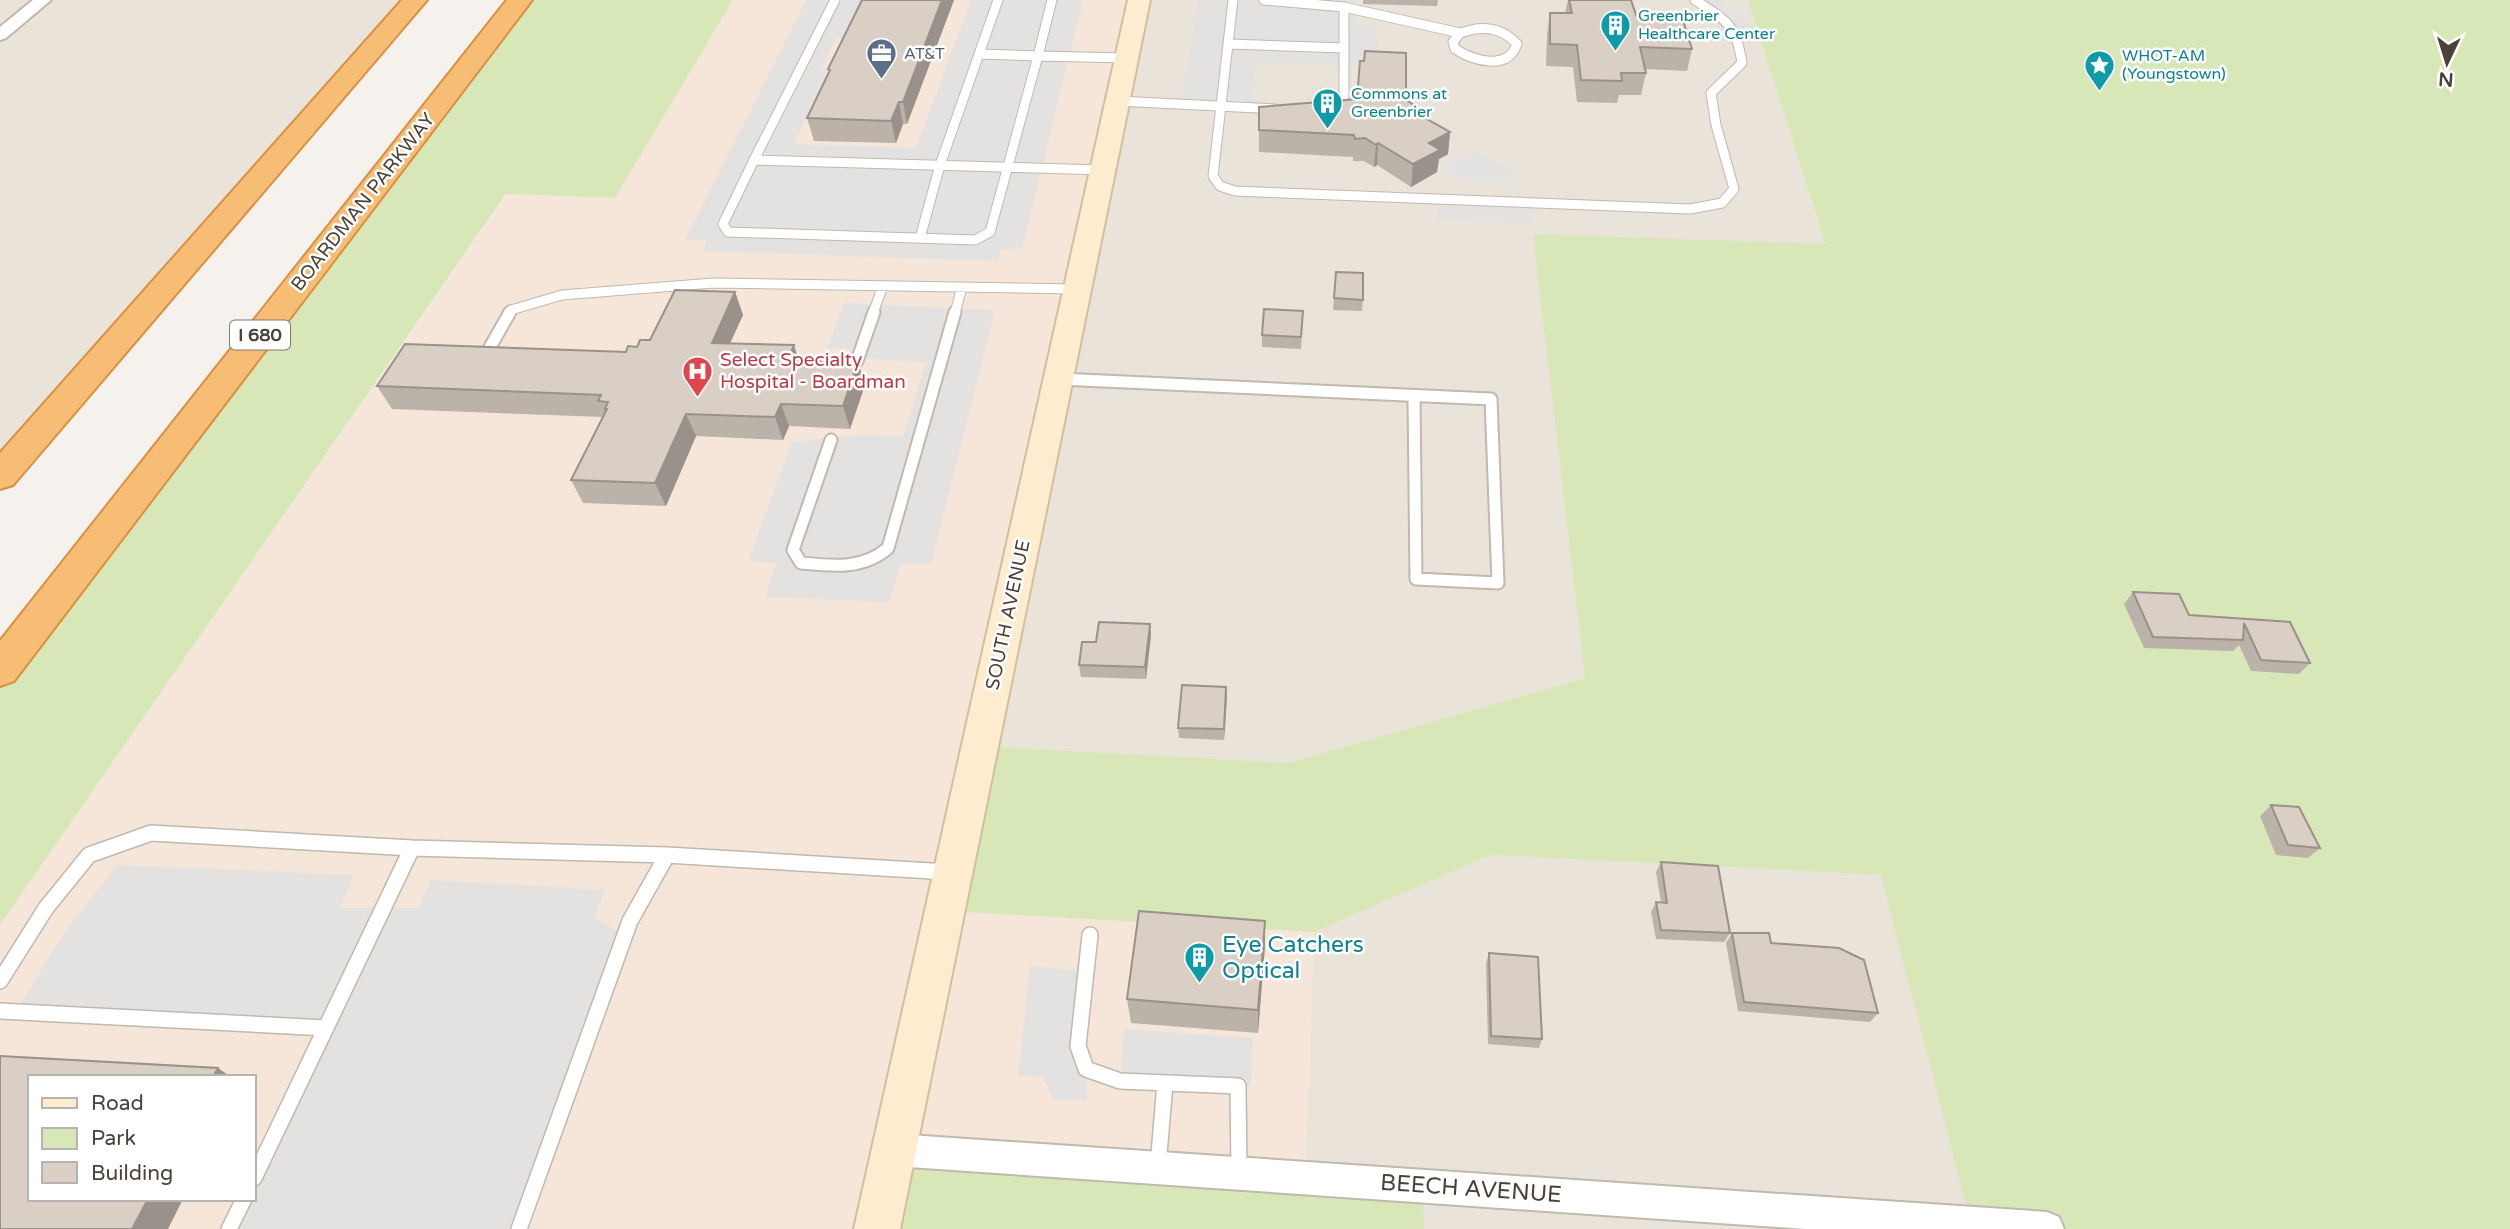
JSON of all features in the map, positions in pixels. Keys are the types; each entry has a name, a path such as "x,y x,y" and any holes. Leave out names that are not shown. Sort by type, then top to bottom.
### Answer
{"highway":[{"path":"0,476 415,0"},
{"name":"BOARDMAN PARKWAY","path":"0,670 520,0"}],"main road":[{"name":"SOUTH AVENUE","path":"877,1229 1139,0"}],"street":[{"path":"0,35 43,0"},
{"name":"BEECH AVENUE","path":"894,1150 2047,1229"}],"lane":[{"path":"835,0 723,224 728,232 975,240 990,232 1052,0"},
{"path":"920,238 940,165 998,0"},
{"path":"1233,0 1213,176 1220,186 1235,191 1690,209 1722,203 1734,189 1716,125 1711,93 1742,63 1738,36 1724,19 1695,0"},
{"path":"1264,0 1344,7 1435,24 1460,33 1477,28 1503,32 1517,44 1516,51 1499,60 1473,59 1455,48 1453,42 1460,33"},
{"path":"1338,104 1343,97 1344,7"},
{"path":"1228,44 1344,48"},
{"path":"980,54 1126,58"},
{"path":"1118,101 1286,110"},
{"path":"754,160 1103,170"},
{"path":"489,349 511,310 562,295 713,283 1078,289"},
{"path":"857,361 883,286"},
{"path":"831,440 793,550 801,563 845,566 878,558 888,548 962,287"},
{"path":"1058,379 1491,399 1498,583 1416,579 1414,396"},
{"path":"0,981 46,908 89,855 151,833 412,848 667,855 954,872"},
{"path":"256,1174 412,848"},
{"path":"519,1229 630,921 667,855"},
{"path":"1090,935 1078,1046 1086,1069 1120,1081 1238,1086 1239,1173"},
{"path":"0,1012 326,1028"},
{"path":"1157,1168 1166,1083"},
{"path":"229,1229 243,1201"}],"shaded area":[{"path":"0,0 415,0 0,476"},
{"path":"733,0 1139,0 946,911 1314,932 1305,1178 877,1229 0,1229 0,925 507,194 615,198"},
{"path":"806,0 862,0 844,38 836,38 822,68 828,69 794,144 916,148 971,0 1083,0 1022,249 1001,249 998,261 702,251 707,240 685,240"},
{"path":"1139,0 1748,0 1825,245 1534,235 1585,678 1288,763 980,746"},
{"path":"1354,0 1357,25 1376,25 1378,66 1256,63 1251,106 1182,101 1198,1"},
{"path":"1695,0 1717,0 1746,19 1760,40 1739,39"},
{"path":"1475,151 1516,172 1511,176 1512,182 1467,182 1442,168"},
{"path":"1436,199 1532,203 1533,223 1438,220"},
{"path":"844,303 995,310 931,564 901,563 889,602 765,597 776,563 748,561 792,442 857,435 903,436 926,362 849,358 850,349 827,348"},
{"path":"1491,855 1882,875 1971,1224 2047,1229 877,1229 1305,1178 1314,932"},
{"path":"117,865 354,875 340,908 418,908 431,880 605,890 594,917 624,936 516,1229 230,1229 243,1201 256,1201 256,1174 325,1028 15,1012 64,933"},
{"path":"1030,966 1086,971 1078,1046 1086,1069 1087,1101 1054,1099 1042,1077 1018,1076"},
{"path":"1124,1029 1253,1038 1251,1086 1120,1081"}],"green space":[{"path":"520,0 733,0 615,198 506,194 0,925 0,670"},
{"path":"1748,0 2510,0 2510,1229 2047,1229 1971,1224 1881,875 1491,855 1314,932 945,911 980,746 1288,763 1585,678 1533,234 1825,244"},
{"path":"894,1150 1423,1186 1424,1229 877,1229"}],"building":[{"name":"AT&T","path":"862,0 942,0 903,102 899,102 891,121 807,118 830,70 828,69"},
{"name":"Greenbrier Healthcare Center","path":"1569,0 1631,0 1636,15 1682,17 1692,49 1640,47 1646,73 1621,73 1622,81 1581,80 1577,45 1550,44 1550,13 1572,13"},
{"path":"1365,51 1406,53 1406,100 1430,115 1425,118 1450,132 1429,143 1440,150 1413,164 1378,143 1376,145 1365,138 1355,139 1354,135 1259,130 1259,107 1357,99 1360,61 1364,61"},
{"path":"1336,272 1363,273 1363,300 1334,298"},
{"path":"675,290 735,292 712,343 794,345 788,360 858,362 843,406 781,404 775,417 686,414 655,483 571,480 607,409 608,402 598,401 601,395 377,386 405,344 626,352 628,346 637,347 640,340 650,340"},
{"path":"1264,309 1303,311 1301,337 1262,335"},
{"path":"2133,592 2179,594 2189,615 2290,622 2310,663 2261,660 2244,623 2243,640 2153,637"},
{"path":"1099,622 1150,624 1145,667 1079,665 1082,642 1096,642"},
{"path":"1182,685 1226,687 1224,729 1178,728"},
{"path":"2271,805 2299,807 2320,848 2288,845"},
{"path":"1661,862 1718,866 1730,933 1661,930 1656,902 1667,903"},
{"name":"Eye Catchers Optical","path":"1139,911 1265,921 1258,1010 1127,999"},
{"path":"1732,933 1769,933 1771,943 1839,948 1864,960 1878,1013 1744,1002"},
{"path":"1489,953 1538,957 1542,1039 1491,1036"},
{"path":"0,1056 218,1068 214,1075 28,1075 28,1201 147,1201 132,1229 0,1229"}],"place":[{"name":"Greenbrier Healthcare Center","path":"1615,52"},
{"name":"AT&T","path":"881,81"},
{"name":"WHOT-AM (Youngstown)","path":"2099,92"},
{"name":"Commons at Greenbrier","path":"1328,130"},
{"name":"Select Specialty Hospital - Boardman","path":"697,398"},
{"name":"Eye Catchers Optical","path":"1199,985"}]}
